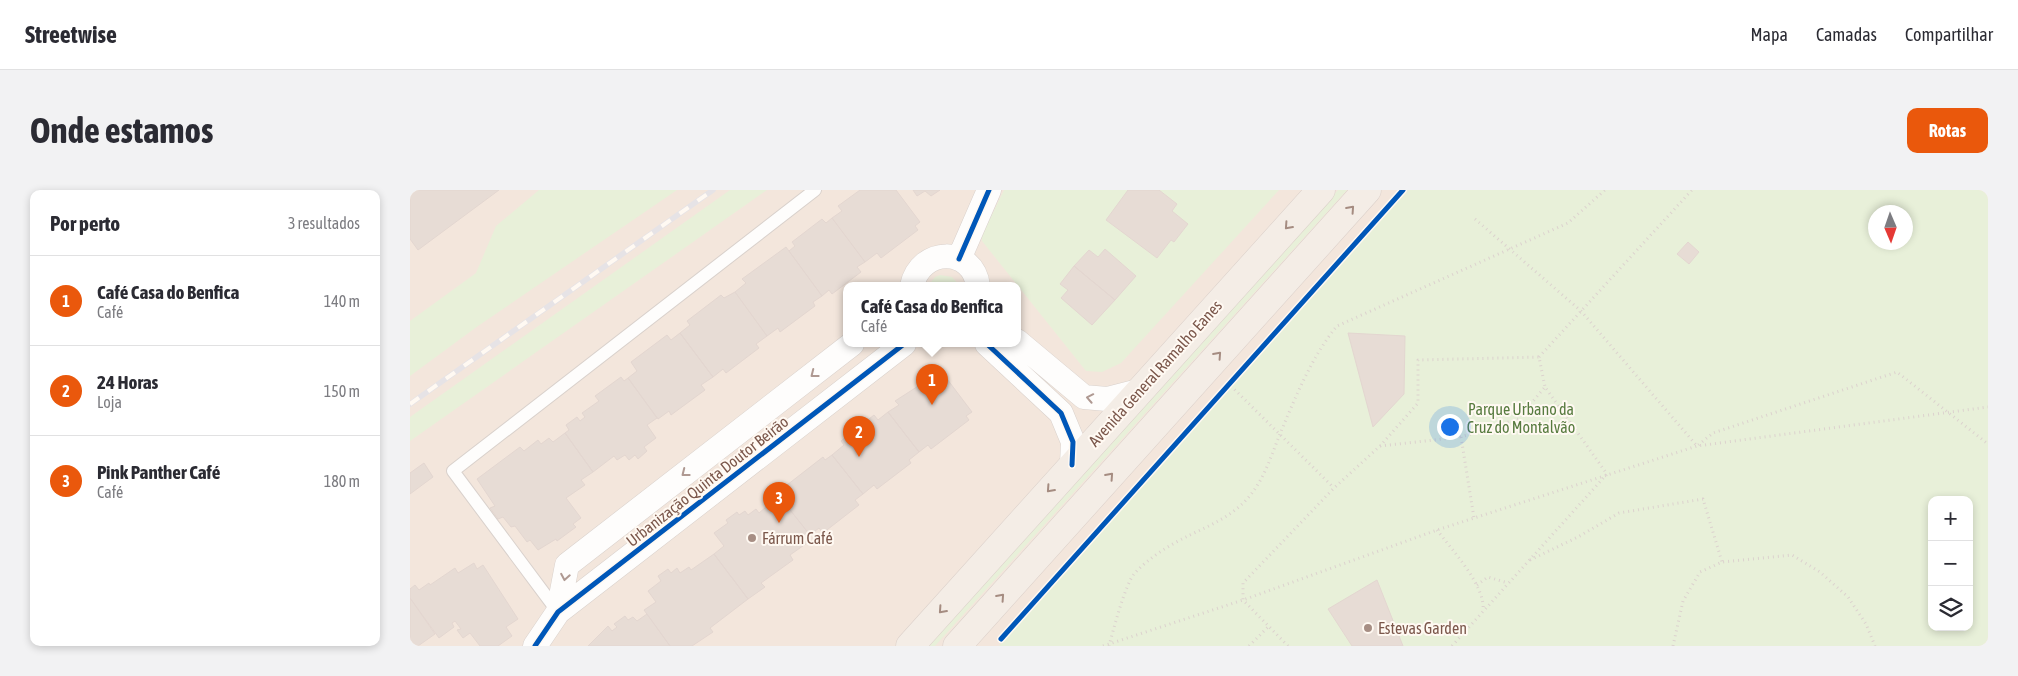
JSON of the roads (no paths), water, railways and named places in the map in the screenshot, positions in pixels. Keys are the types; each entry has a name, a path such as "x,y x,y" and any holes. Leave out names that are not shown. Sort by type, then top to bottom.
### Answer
{"main road":[{"name":"Avenida General Ramalho Eanes","path":"910,646 1321,190"},
{"path":"956,646 1367,190"}],"street":[{"path":"959,259 989,190"},
{"path":"913,282 917,271 929,260 949,256 959,259 968,265 975,273 977,282"},
{"path":"1021,344 1084,398 1107,399 1138,391"},
{"name":"Urbanização Quinta Doutor Beirão","path":"558,612 567,565 848,347"},
{"name":"Urbanização Quinta Doutor Beirão","path":"535,646 558,612 900,347"},
{"path":"990,347 1061,413 1072,442 1072,465"}],"lane":[{"path":"558,612 453,471 815,190"}],"railway":[{"path":"410,404 713,190"}],"place":[{"name":"Café Casa do Benfica","path":"932,405"},
{"name":"24 Horas","path":"859,457"},
{"name":"Pink Panther Café","path":"779,523"},
{"name":"Fárrum Café","path":"752,538"},
{"name":"Estevas Garden","path":"1368,628"}],"park label":[{"name":"Parque Urbano da Cruz do Montalvão","path":"1521,418"}]}
